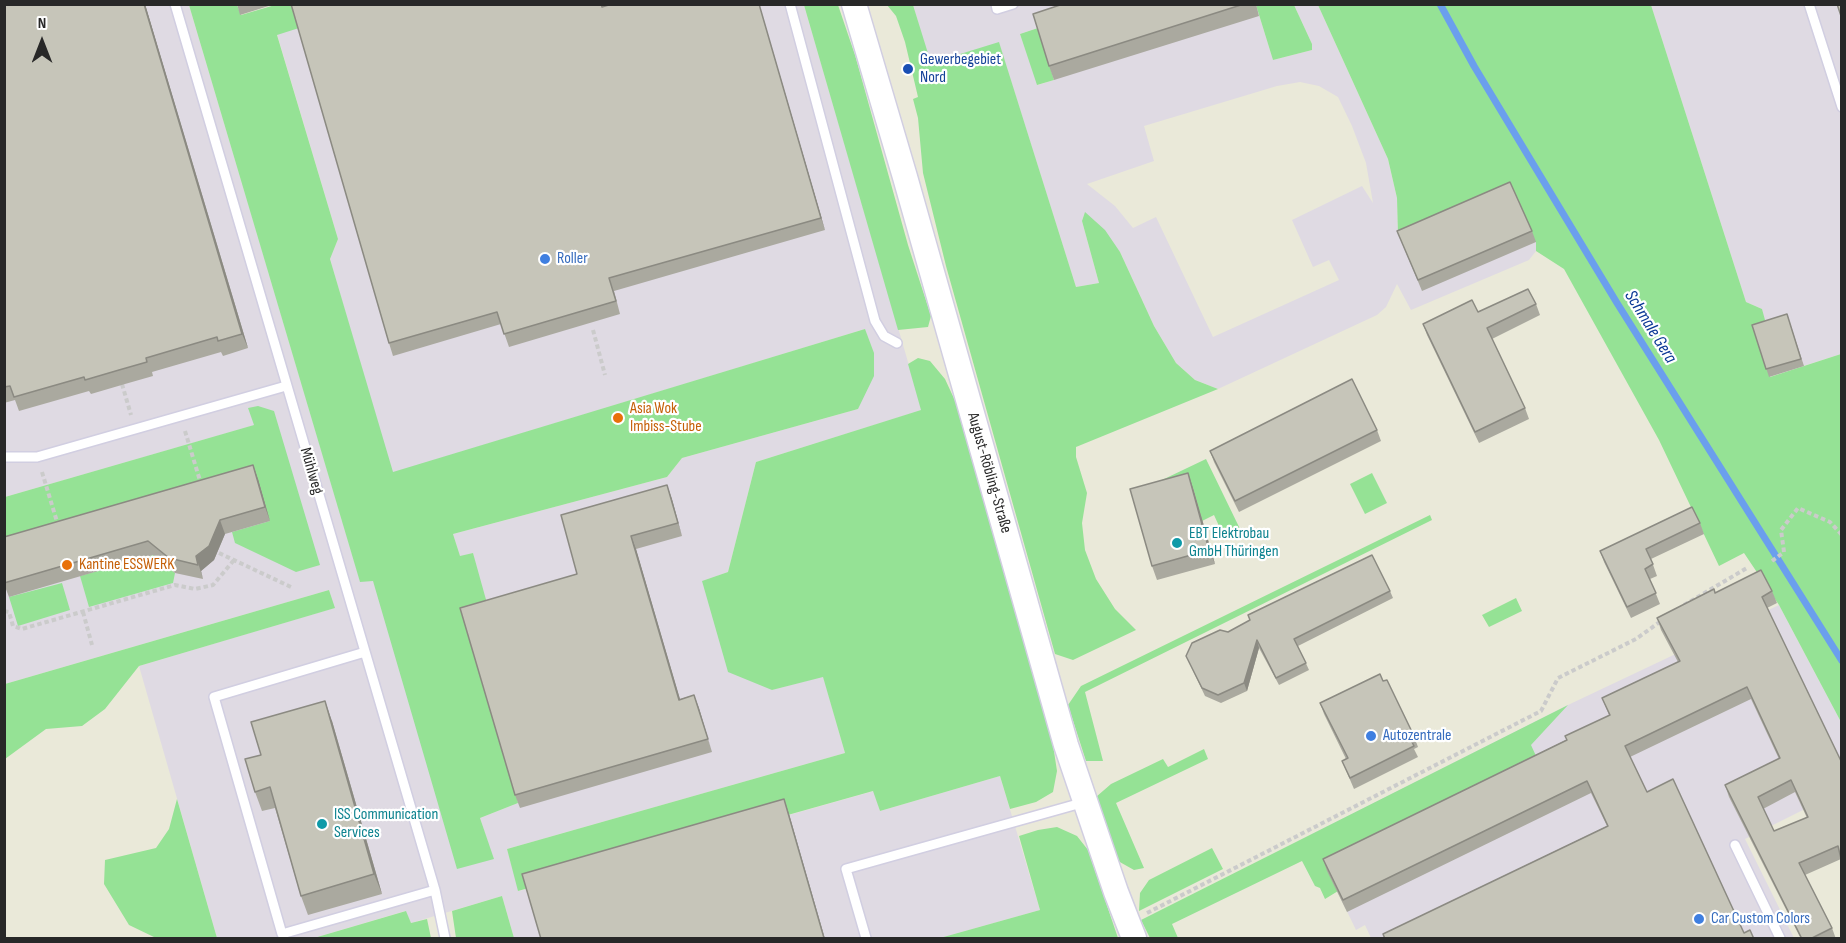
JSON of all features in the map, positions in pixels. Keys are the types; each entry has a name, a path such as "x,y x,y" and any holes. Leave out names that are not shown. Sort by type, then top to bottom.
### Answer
{"street":[{"name":"August-Röbling-Straße","path":"854,4 1066,746 1131,931"}],"lane":[{"name":"Mühlweg","path":"175,4 435,890 445,939"},
{"path":"790,4 875,321 884,336 897,344"},
{"path":"996,4 997,9 1013,4"},
{"path":"1809,4 1842,107"},
{"path":"4,457 37,457 286,386"},
{"path":"365,652 214,697 282,934 435,890"},
{"path":"866,939 846,869 1085,802"},
{"path":"1735,845 1780,939"}],"path":[{"path":"592,330 605,375"},
{"path":"122,384 135,429"},
{"path":"180,416 204,494"},
{"path":"37,457 58,525"},
{"path":"1772,561 1784,552 1781,530 1798,508 1830,522 1842,535"},
{"path":"219,553 291,587"},
{"path":"4,611 9,612 13,626 22,629 175,585 195,589 213,585 234,560"},
{"path":"1677,610 1747,568"},
{"path":"83,612 92,645"},
{"path":"1131,931 1541,711 1558,678 1636,639 1669,615"}],"shaded area":[{"path":"5,5 189,5 360,581 373,581 493,859 480,818 518,803 473,553 460,557 453,534 667,477 682,458 858,409 865,329 392,473 330,259 338,239 277,34 292,5 804,5 922,410 756,462 728,572 703,581 772,690 823,676 845,753 507,849 519,891 874,791 880,811 1000,776 1040,910 940,938 514,938 502,896 411,923 405,911 314,938 217,938 139,666 334,608 329,590 5,684 5,553 258,479 270,521 319,565 248,409 255,425 5,497"},
{"path":"913,5 1256,5 1273,60 1312,50 1312,44 1294,5 1318,5 1388,159 1397,198 1398,235 1536,242 1536,251 1529,260 1411,310 1397,284 1386,307 1377,315 1218,389 1195,380 1176,363 1154,326 1120,252 1085,213 1082,221 1099,283 1076,287 999,43 930,63","holes":["1038,28 1054,80 1038,85 1020,34","1300,82 1319,86 1338,97 1366,163 1373,203 1362,186 1292,220 1313,267 1329,260 1339,280 1213,337 1156,217 1133,228 1115,206 1087,184 1154,161 1144,126 1277,86"]},
{"path":"1651,5 1841,5 1841,354 1769,377 1762,309 1746,302"},
{"path":"1779,605 1841,722 1841,791 1745,839 1794,938 1371,938 1365,925 1356,930 1310,835 1568,705"}],"green space":[{"path":"189,5 237,5 241,15 275,5 292,5 299,28 277,35 338,239 330,259 393,472 865,329 874,353 874,376 858,409 682,458 667,477 453,534 460,556 473,553 490,614 518,803 480,818 494,859 457,869 373,581 360,582"},
{"path":"804,5 838,5 855,55 908,245 931,316 928,327 898,330"},
{"path":"887,5 913,5 931,63 999,42 1076,287 1099,283 1082,221 1085,212 1105,230 1120,252 1154,326 1176,363 1195,380 1218,389 1076,447 1076,457 1087,493 1082,523 1085,550 1096,579 1115,609 1136,630 1073,660 1055,654 946,266 923,173 918,118 913,99 918,97 905,42 896,16"},
{"path":"1256,5 1294,5 1312,44 1312,50 1273,60"},
{"path":"1318,5 1651,5 1746,302 1762,309 1765,320 1757,332 1770,377 1841,354 1841,722 1779,605 1744,553 1719,566 1659,440 1564,269 1536,251 1536,242 1398,235 1397,198 1388,159"},
{"path":"1038,28 1054,80 1037,85 1020,34"},
{"path":"918,358 930,361 945,379 957,405 1051,732 1057,771 1053,792 1036,802 1010,809 1000,776 880,811 873,791 518,891 507,849 845,753 823,677 772,690 728,672 702,581 728,572 756,462 921,410 908,364"},
{"path":"258,406 274,411 320,565 296,572 235,543 232,532 270,521 5,553 5,497 254,425 248,408"},
{"path":"1206,459 1241,531 1225,539 1214,515 1202,521 1193,488 1141,490"},
{"path":"1372,473 1387,503 1365,514 1350,484"},
{"path":"1430,515 1432,520 1085,692 1103,761 1086,761 1068,705 1081,686"},
{"path":"157,554 161,562 175,573 173,583 89,607 80,576"},
{"path":"62,583 70,610 18,626 9,597"},
{"path":"329,590 335,608 139,666 105,709 82,726 46,729 5,759 5,684"},
{"path":"1516,598 1522,611 1489,627 1482,615"},
{"path":"1568,705 1531,745 1541,767 1325,899 1320,888 1315,886 1302,861 1172,924 1178,938 1150,938 1141,920"},
{"path":"1204,749 1208,759 1116,803 1144,868 1134,870 1118,861 1096,797 1111,784 1163,759 1168,767"},
{"path":"177,799 217,938 156,938 129,925 104,884 105,860 156,848 169,829"},
{"path":"1057,827 1077,836 1088,850 1118,938 940,938 1040,910 1019,836"},
{"path":"1212,848 1223,869 1139,911 1140,893 1149,880"},
{"path":"502,896 514,938 456,938 452,911"},
{"path":"406,911 411,923 427,919 431,938 314,938"}],"building":[{"path":"4,4 144,4 242,334 218,341 217,337 146,358 147,362 14,397 10,386 4,387"},
{"path":"291,4 601,4 602,7 612,4 759,4 821,218 609,278 616,301 504,334 497,312 389,343"},
{"path":"1063,4 1244,4 1049,66 1033,14"},
{"path":"1837,4 1842,4 1842,19"},
{"path":"1510,182 1532,231 1418,280 1397,231"},
{"path":"1528,289 1536,304 1487,328 1525,408 1475,432 1423,324 1472,300 1478,312"},
{"path":"1787,314 1801,359 1766,369 1752,325"},
{"path":"1352,379 1377,430 1235,501 1210,451"},
{"path":"253,465 265,507 220,520 209,546 196,556 198,565 169,558 148,541 4,583 4,537"},
{"name":"EBT Elektrobau GmbH Thüringen","path":"1188,473 1209,550 1152,566 1130,489"},
{"path":"667,485 678,523 631,536 679,700 694,695 708,739 515,795 460,608 577,574 561,515"},
{"path":"1692,507 1700,523 1646,549 1653,564 1645,569 1656,593 1627,607 1600,551"},
{"path":"1372,555 1390,591 1294,639 1306,663 1276,678 1257,640 1244,683 1218,695 1202,688 1186,656 1192,643 1220,630 1228,632 1250,620 1248,615"},
{"path":"1761,570 1772,591 1762,597 1842,763 1842,863 1838,846 1799,863 1832,928 1810,939 1802,939 1725,785 1780,758 1747,687 1625,746 1647,792 1673,779 1744,933 1750,930 1754,939 1385,939 1383,934 1608,826 1587,781 1343,900 1323,859 1567,740 1565,736 1610,715 1602,698 1680,661 1657,618 1714,589 1715,593","holes":["1791,780 1808,817 1774,831 1758,797"]},
{"path":"1380,674 1383,681 1387,680 1414,736 1410,738 1414,746 1350,778 1342,761 1348,758 1320,703"},
{"name":"ISS Communication Services","path":"325,701 374,874 301,896 270,787 255,792 245,759 261,755 251,722"},
{"path":"784,799 824,938 541,939 522,874"}],"waterway":[{"name":"Schmale Gera","path":"1440,4 1474,66 1617,303 1842,661"}],"place":[{"name":"Gewerbegebiet Nord","path":"908,69"},
{"name":"Roller","path":"545,259"},
{"name":"Asia Wok Imbiss-Stube","path":"618,418"},
{"name":"EBT Elektrobau GmbH Thüringen","path":"1177,543"},
{"name":"Kantine ESSWERK","path":"67,565"},
{"name":"Autozentrale","path":"1371,736"},
{"name":"ISS Communication Services","path":"322,824"},
{"name":"Car Custom Colors","path":"1699,919"}]}
